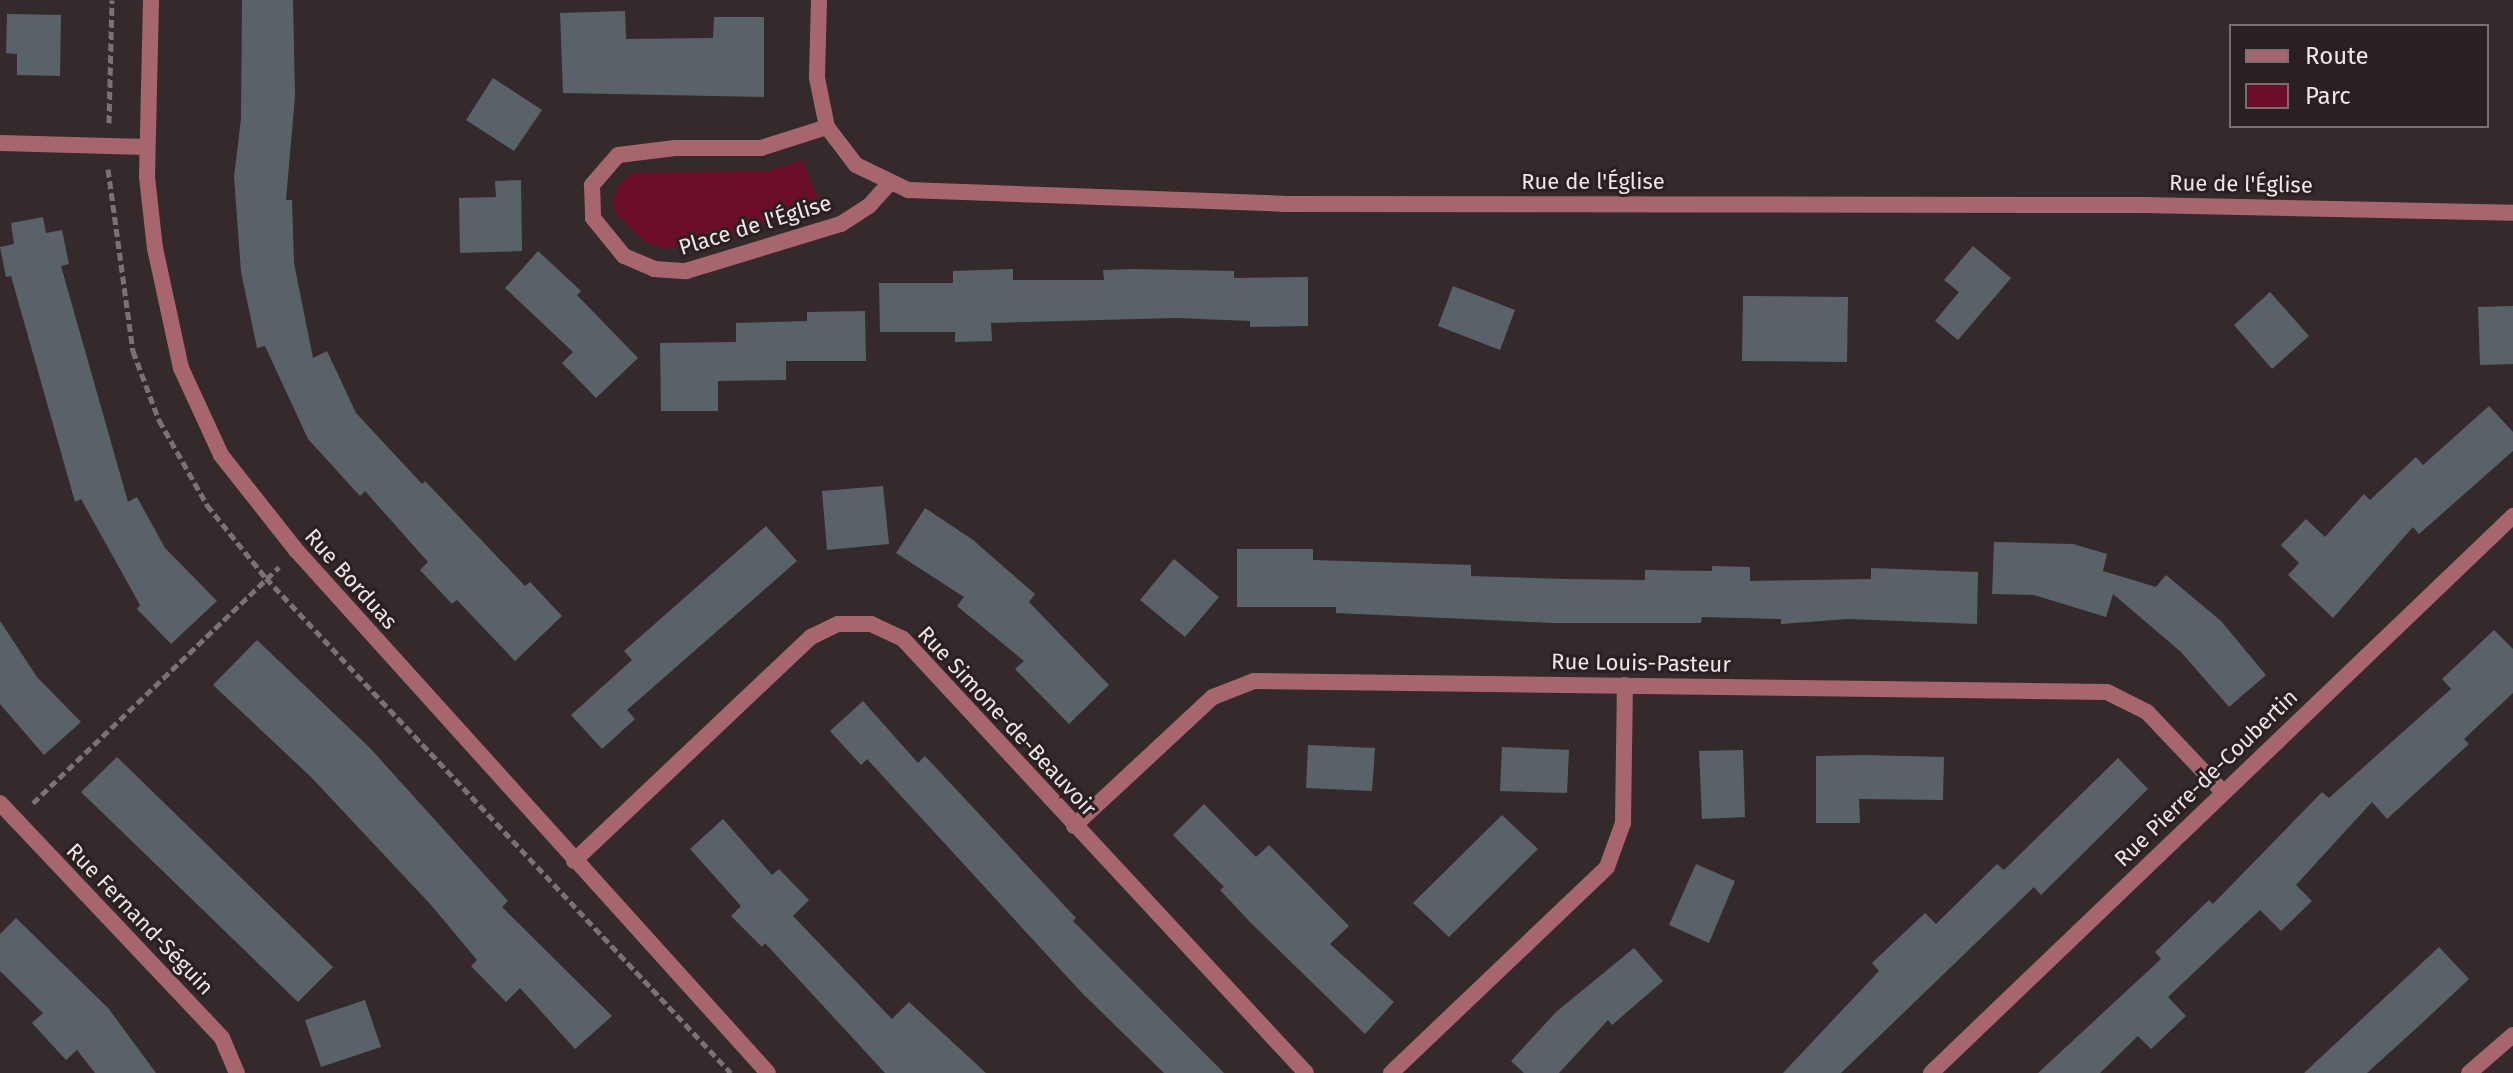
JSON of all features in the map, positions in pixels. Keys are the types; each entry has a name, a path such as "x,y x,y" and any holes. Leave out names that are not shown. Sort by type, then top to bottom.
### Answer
{"street":[{"name":"Rue Borduas","path":"151,0 147,147 149,210 169,329 195,406 221,455 279,531 768,1073"},
{"name":"Rue de l'Église","path":"819,0 817,78 827,127 856,165 888,185 930,193 1268,204 2143,205 2513,213"},
{"name":"Place de l'Église","path":"827,127 761,148 675,148 618,155 592,185 593,218 609,243 638,264 686,271 841,224 869,206 888,185"},
{"path":"0,143 147,147"},
{"name":"Rue Pierre-de-Coubertin","path":"1931,1073 2513,516"},
{"name":"Rue Simone-de-Beauvoir","path":"574,861 811,637 824,628 852,622 871,624 903,639 1306,1073"},
{"name":"Rue Louis-Pasteur","path":"1074,826 1213,697 1241,683 2107,692 2147,712 2223,792"},
{"path":"1391,1073 1607,867 1623,823 1625,685"},
{"name":"Rue Fernand-Séguin","path":"0,803 222,1038 237,1073"},
{"path":"0,830 13,818"},
{"path":"2469,1073 2513,1035"}],"path":[{"path":"109,116 112,0"},
{"path":"33,803 279,567"}],"green space":[{"path":"803,160 816,196 824,203 699,246 661,248 642,240 615,212 613,198 620,183 632,173 766,171"}],"building":[{"path":"242,0 293,0 295,96 286,200 292,200 294,263 313,358 327,351 356,413 422,484 425,481 525,586 530,582 562,616 515,661 457,600 452,604 420,570 428,562 365,491 360,496 308,439 265,346 257,348 241,272 234,177 241,119"},
{"path":"625,11 626,39 713,38 714,17 764,17 764,97 563,93 560,13"},
{"path":"7,14 61,15 60,76 17,75 17,54 6,53"},
{"path":"493,78 542,110 514,151 466,120"},
{"path":"521,180 522,251 460,253 459,198 496,197 495,181"},
{"path":"43,217 46,233 62,230 69,264 61,266 128,502 137,497 165,548 217,601 171,644 137,609 140,605 81,499 75,502 11,276 6,277 0,247 14,244 11,223"},
{"path":"1973,246 2011,278 1958,340 1935,321 1959,292 1944,280"},
{"path":"538,251 581,291 577,295 638,358 596,398 562,363 573,352 505,288"},
{"path":"1013,269 1013,280 1104,280 1103,270 1131,269 1234,271 1234,278 1308,277 1308,326 1250,327 1250,321 1176,318 991,323 992,341 955,342 955,332 880,332 879,283 953,283 953,271"},
{"path":"1453,286 1515,310 1500,350 1438,326"},
{"path":"2270,292 2309,336 2272,369 2234,325"},
{"path":"1743,296 1848,297 1847,362 1742,361"},
{"path":"2513,306 2513,364 2480,365 2478,307"},
{"path":"865,311 866,361 786,361 786,380 718,381 718,411 661,411 660,343 736,342 736,323 807,321 807,312"},
{"path":"2489,406 2513,432 2513,451 2419,534 2413,527 2333,618 2288,575 2299,563 2281,545 2306,519 2325,537 2364,494 2370,500 2416,457 2423,465"},
{"path":"883,486 889,544 827,550 822,491"},
{"path":"925,508 973,540 1035,594 1029,602 1109,685 1069,724 1015,669 1024,661 957,606 964,597 896,553"},
{"path":"766,526 797,561 627,710 635,719 602,749 571,715 632,660 624,651"},
{"path":"1994,542 2073,544 2107,554 2103,571 2156,587 2166,575 2221,621 2266,675 2229,707 2181,652 2113,594 2106,617 2034,595 1992,594"},
{"path":"1237,549 1313,549 1313,560 1471,565 1471,576 1566,579 1645,580 1645,570 1712,571 1712,566 1750,567 1750,581 1871,579 1871,568 1978,572 1977,624 1848,619 1781,624 1781,619 1702,617 1701,623 1552,623 1336,613 1336,607 1237,607"},
{"path":"1174,559 1219,597 1185,637 1140,600"},
{"path":"0,621 37,677 81,722 44,755 0,704"},
{"path":"2494,630 2513,649 2513,693 2464,739 2469,744 2387,819 2372,802 2296,885 2312,901 2281,931 2260,910 2168,997 2186,1016 2151,1049 2138,1036 2100,1073 2038,1073 2161,959 2155,952 2209,900 2213,904 2322,792 2329,798 2451,689 2442,679"},
{"path":"257,640 370,748 508,901 502,907 612,1016 575,1049 520,988 506,1002 471,966 477,960 431,905 311,777 213,685"},
{"path":"863,701 918,763 925,756 1076,918 1073,921 1224,1073 1164,1073 1082,993 867,759 861,765 830,731"},
{"path":"1308,745 1375,748 1372,791 1306,788"},
{"path":"1502,747 1569,750 1567,793 1500,791"},
{"path":"1743,750 1745,817 1702,819 1699,751"},
{"path":"1816,756 1944,757 1943,800 1859,799 1860,823 1816,823"},
{"path":"117,757 333,967 298,1002 81,792"},
{"path":"2118,758 2148,789 2041,895 2034,887 1841,1073 1783,1073 1879,971 1872,963 1925,913 1936,924 1997,864 2004,870"},
{"path":"1204,804 1256,857 1269,845 1349,926 1330,944 1394,1002 1365,1034 1250,922 1220,890 1224,887 1173,835"},
{"path":"1502,815 1538,849 1449,937 1413,903"},
{"path":"723,819 772,875 779,869 809,900 793,916 892,1019 909,1002 986,1073 885,1073 765,943 762,947 731,916 741,906 690,849"},
{"path":"1696,864 1735,881 1709,943 1669,925"},
{"path":"16,918 108,1008 156,1073 95,1073 77,1050 66,1060 32,1023 43,1013 0,971 0,934"},
{"path":"2439,947 2469,979 2420,1025 2367,1073 2304,1073"},
{"path":"1634,948 1663,981 1612,1025 1608,1020 1559,1073 1524,1073 1511,1061 1556,1012"},
{"path":"365,1000 381,1047 321,1067 305,1020"}]}
